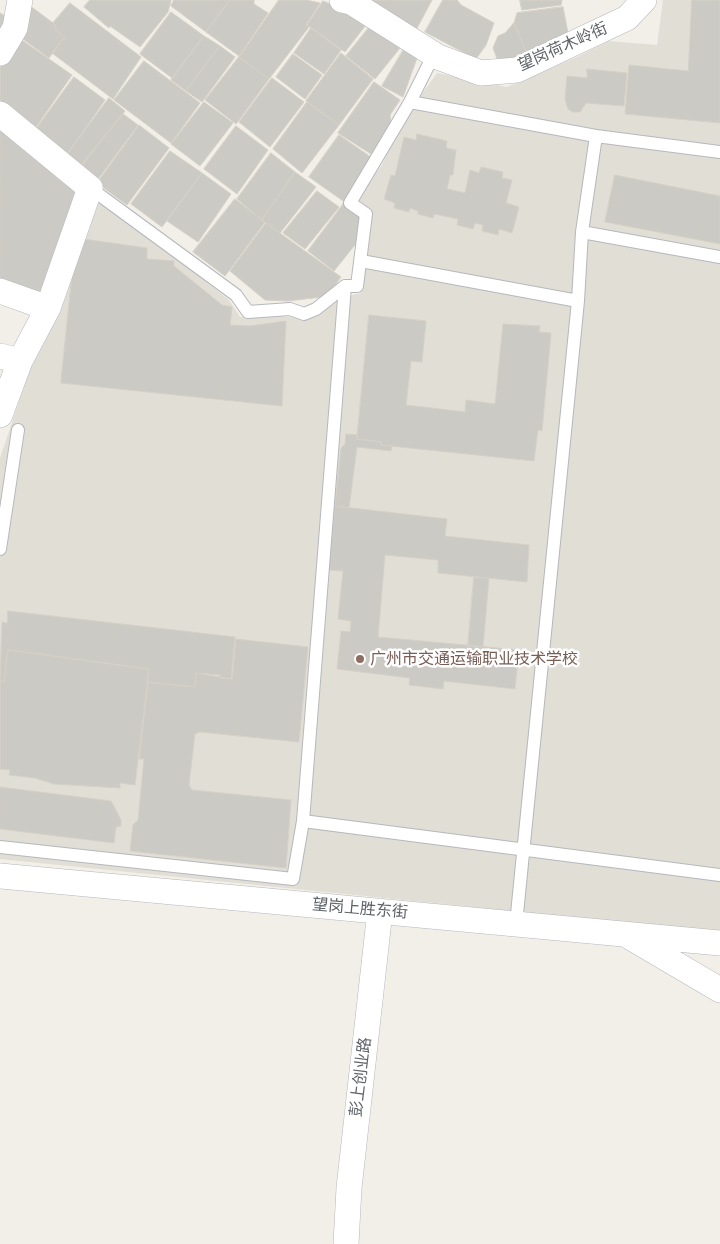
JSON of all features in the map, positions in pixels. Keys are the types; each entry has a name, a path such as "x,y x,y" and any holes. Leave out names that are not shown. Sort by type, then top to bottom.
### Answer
{"street":[{"path":"0,53 15,28 20,0"},
{"name":"望岗荷木岭街","path":"342,0 352,2 434,54 481,73 517,70 627,18 644,0"},
{"path":"0,114 90,188 48,308 10,359 9,422"},
{"path":"0,291 48,308"},
{"name":"望岗上胜东街","path":"0,876 720,943"},
{"name":"彭上创业路","path":"346,1244 349,1188 380,911"},
{"path":"623,934 720,990"}],"lane":[{"path":"90,188 236,295 248,312 290,309 304,314 316,309 344,286 357,286 366,214 350,203 410,102 434,54"},
{"path":"410,102 596,136 720,152"},
{"path":"516,924 578,301 582,232 596,136"},
{"path":"582,232 720,257"},
{"path":"361,261 578,301"},
{"path":"0,847 293,879 303,821 344,286"},
{"path":"0,549 9,422"},
{"path":"303,821 720,875"}],"shaded area":[{"name":"广州市交通运输职业技术学校","path":"663,0 720,0 720,932 0,859 0,458 76,233 93,192 229,300 240,317 312,317 345,297 360,293 369,213 353,202 382,165 397,129 437,73 507,87 609,41 657,45"}],"building":[{"path":"90,0 171,0 168,12 140,47 110,26 109,28 84,7"},
{"path":"174,0 230,0 206,32 171,6"},
{"path":"230,0 254,0 254,4 268,13 239,56 206,32"},
{"path":"279,0 306,0 320,3 306,25 309,27 269,79 239,57"},
{"path":"360,0 432,0 416,30"},
{"path":"443,0 457,0 461,5 494,23 486,45 476,59 425,32"},
{"path":"520,0 562,0 561,5 522,10"},
{"path":"692,0 720,0 720,123 625,114 629,65 688,71"},
{"path":"323,1 369,21 345,52 307,25"},
{"path":"70,3 141,57 113,99 52,53 65,37 54,29 56,26 53,23"},
{"path":"29,5 53,23 56,26 54,29 65,37 49,58 16,34"},
{"path":"563,7 569,38 527,53 514,23 517,13"},
{"path":"171,12 204,36 172,78 140,54"},
{"path":"0,13 15,21 0,48"},
{"path":"514,23 527,53 499,64 493,48 498,36 505,33"},
{"path":"371,25 400,48 375,79 346,56"},
{"path":"311,28 341,50 324,74 294,53"},
{"path":"16,36 72,75 36,127 0,100 0,60"},
{"path":"204,36 220,46 186,91 171,80"},
{"path":"220,46 235,57 202,102 186,91"},
{"path":"404,49 417,58 403,97 382,86"},
{"path":"341,53 373,79 339,125 306,101"},
{"path":"293,54 322,75 305,99 276,77"},
{"path":"239,57 269,79 236,124 205,100"},
{"path":"144,61 200,103 171,143 114,100"},
{"path":"587,69 627,73 624,106 586,103 580,112 573,112 568,109 565,99 567,76 587,78"},
{"path":"74,77 105,100 62,162 30,137"},
{"path":"272,78 304,102 270,147 239,122"},
{"path":"374,82 400,100 390,115 389,130 371,154 338,133"},
{"path":"109,98 125,111 79,169 64,158"},
{"path":"204,102 233,123 200,166 171,144"},
{"path":"307,102 339,125 302,173 273,149"},
{"path":"123,114 138,125 98,179 80,167"},
{"path":"0,118 85,193 49,297 0,280"},
{"path":"139,125 169,148 127,205 97,183"},
{"path":"236,126 268,150 237,194 204,169"},
{"path":"417,134 447,141 446,148 456,150 453,175 450,175 447,189 465,193 470,170 479,173 481,167 503,172 502,178 512,180 506,203 519,207 512,233 499,229 498,235 482,231 483,225 475,223 473,229 457,225 458,219 434,214 433,218 418,214 418,211 410,208 409,212 394,208 395,203 384,199 391,175 395,176 404,137 416,140"},
{"path":"339,135 375,160 346,203 309,177"},
{"path":"170,151 202,173 162,227 131,204"},
{"path":"271,153 295,172 262,220 237,199"},
{"path":"295,172 316,187 280,233 262,220"},
{"path":"202,173 231,194 198,242 167,221"},
{"path":"615,175 720,196 720,244 605,222"},
{"path":"317,191 339,207 305,249 283,233"},
{"path":"235,199 265,222 225,276 193,252"},
{"path":"344,203 363,217 362,236 334,271 308,251"},
{"path":"266,223 341,277 329,293 322,297 288,301 265,300 230,271"},
{"path":"76,238 147,248 147,259 174,261 174,266 222,305 232,307 230,325 250,326 286,321 282,406 61,383"},
{"path":"369,315 426,321 422,362 411,361 406,405 465,412 466,400 495,404 503,324 540,326 539,332 551,333 542,431 538,430 534,461 381,445 381,442 357,439"},
{"path":"346,434 358,435 357,439 381,442 381,445 392,446 391,451 357,447 349,508 335,506 341,448 345,444"},
{"path":"335,506 447,519 445,536 529,545 527,582 438,573 438,560 385,555 378,637 519,650 515,689 444,681 443,689 409,685 410,678 337,669 341,631 350,632 351,621 338,619 343,571 329,570"},
{"path":"474,577 489,578 483,647 468,646"},
{"path":"8,611 235,637 231,679 220,678 220,675 196,673 195,687 147,682 149,669 8,650 4,682 0,681 2,622 7,623"},
{"path":"236,639 308,647 299,742 200,732 195,734 189,785 192,790 291,800 286,868 130,851 133,825 138,820 144,759 139,759 148,682 195,687 196,673 232,679"},
{"path":"8,650 149,669 135,785 120,783 120,788 54,784 35,778 9,775 10,770 0,769 0,681 4,682"},
{"path":"0,787 111,801 121,820 121,826 116,827 114,843 0,829"}],"place":[{"name":"广州市交通运输职业技术学校","path":"360,659"}]}
